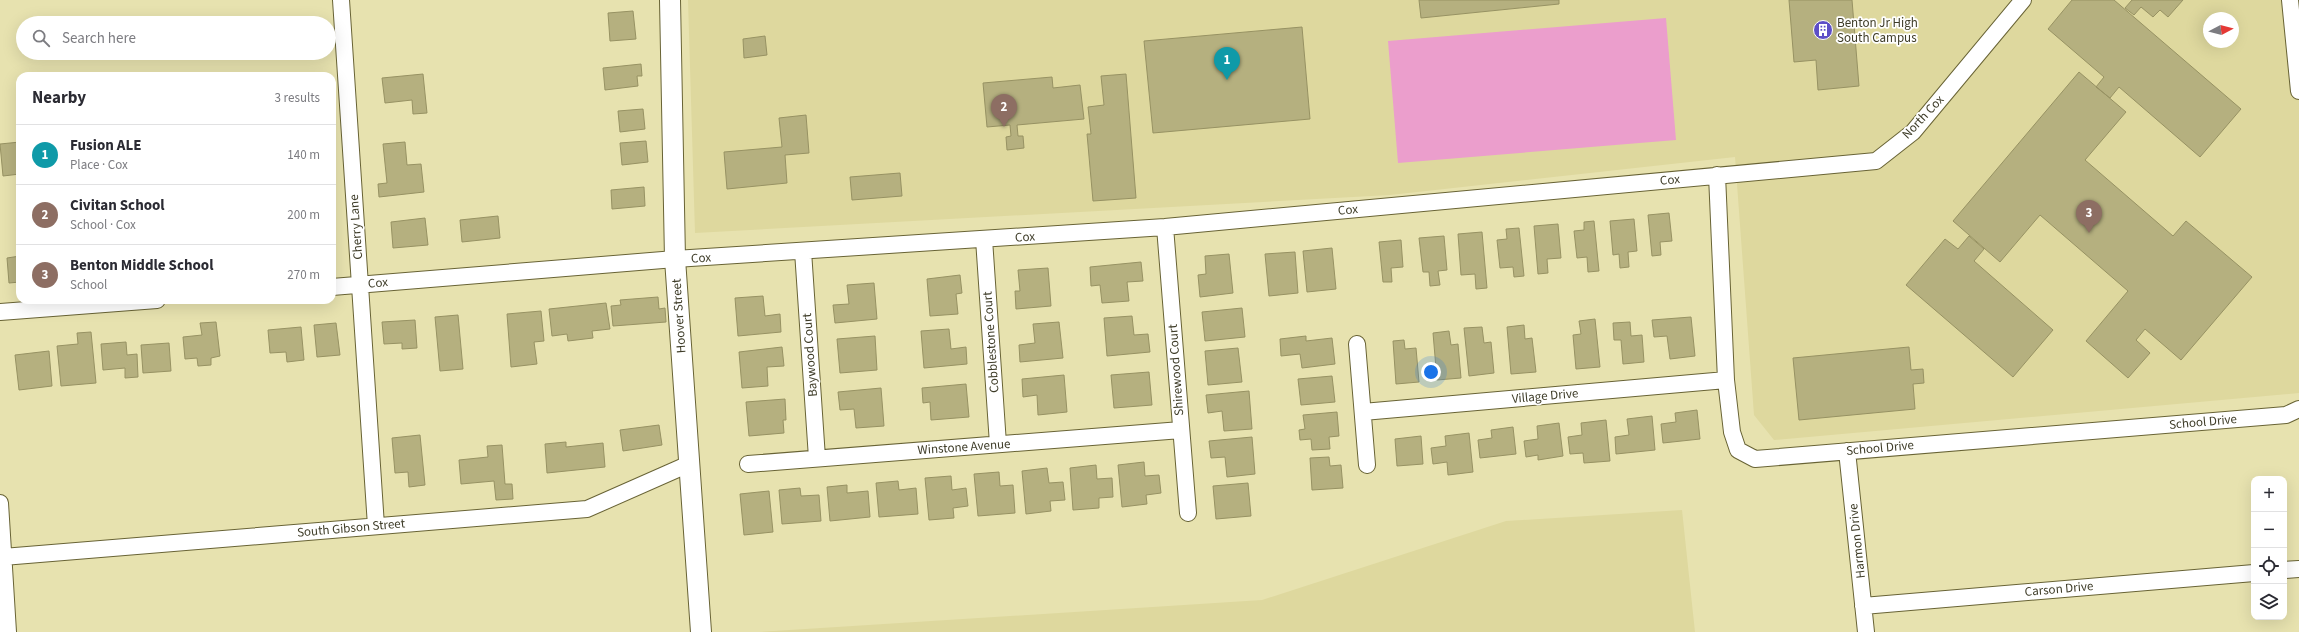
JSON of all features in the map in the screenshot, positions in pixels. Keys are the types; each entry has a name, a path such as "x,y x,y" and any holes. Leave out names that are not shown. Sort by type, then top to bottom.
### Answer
{"street":[{"name":"Cherry Lane","path":"341,0 376,526"},
{"name":"Hoover Street","path":"670,0 674,259 701,632"},
{"name":"North Cox","path":"1716,176 1876,161 1913,132 2023,0"},
{"path":"2290,0 2299,91"},
{"name":"Cox","path":"336,287 674,259 984,240 1165,227 1716,176"},
{"name":"School Drive","path":"1716,176 1726,380 1732,432 1738,450 1755,459 2286,415 2299,409"},
{"name":"Shirewood Court","path":"1165,227 1188,513"},
{"name":"Cobblestone Court","path":"984,240 998,444"},
{"name":"Baywood Court","path":"802,251 817,458"},
{"path":"0,312 105,304"},
{"path":"1357,344 1367,464"},
{"name":"Village Drive","path":"1363,412 1726,380"},
{"name":"Winstone Avenue","path":"748,464 1181,430"},
{"name":"Harmon Drive","path":"1847,451 1866,632"},
{"name":"South Gibson Street","path":"3,556 587,509 689,464"},
{"path":"0,504 8,632"},
{"path":"2287,570 2299,569"},
{"name":"Carson Drive","path":"1864,606 2251,573"}],"shaded area":[{"path":"688,0 2299,0 2299,393 1774,440 1754,415 1735,157 1390,195 695,233"},
{"path":"1666,18 1676,140 1398,163 1388,41"},
{"path":"1682,510 1695,632 760,632 1262,600 1506,521"}],"building":[{"path":"1419,0 1559,0 1559,4 1421,18"},
{"name":"Benton Jr High South Campus","path":"1789,0 1852,0 1859,86 1818,90 1816,60 1794,62"},
{"path":"2072,0 2114,0 2241,109 2200,157 2119,87 2110,98 2096,87 2104,77 2048,29"},
{"path":"2132,0 2183,0 2168,17 2160,10 2153,17 2141,7 2134,15 2125,8"},
{"path":"633,11 636,39 610,41 608,13"},
{"path":"1302,27 1310,119 1153,133 1144,41"},
{"path":"765,36 767,55 744,58 743,39"},
{"path":"641,64 642,76 637,76 638,86 605,90 603,68"},
{"path":"2079,72 2126,112 2085,160 2173,236 2186,221 2252,277 2181,360 2145,329 2136,340 2150,353 2128,378 2086,341 2128,291 2040,215 2000,262 1953,221"},
{"path":"423,74 427,113 413,114 412,100 385,103 382,78"},
{"path":"1126,74 1136,198 1093,201 1087,134 1091,134 1088,107 1104,105 1101,76"},
{"path":"1052,77 1053,88 1080,85 1084,119 1017,125 1018,136 1023,136 1024,148 1007,150 1006,137 1011,136 1010,125 987,127 983,83"},
{"path":"643,109 645,129 620,132 618,111"},
{"path":"806,115 809,153 785,155 787,183 727,189 724,152 782,147 779,118"},
{"path":"646,141 648,162 622,165 620,143"},
{"path":"16,142 16,174 3,176 0,144"},
{"path":"405,142 407,165 421,164 424,192 379,197 378,184 387,183 383,144"},
{"path":"900,173 902,196 852,200 850,177"},
{"path":"644,187 645,206 612,209 611,190"},
{"path":"1669,213 1672,241 1660,242 1661,255 1652,256 1648,215"},
{"path":"498,216 500,238 462,242 460,220"},
{"path":"425,218 428,245 393,248 391,222"},
{"path":"1634,219 1637,251 1628,252 1629,267 1620,268 1619,254 1613,255 1610,221"},
{"path":"1594,221 1599,271 1588,272 1587,257 1577,258 1574,231 1584,230 1584,222"},
{"path":"1558,224 1561,258 1547,259 1548,273 1538,274 1534,226"},
{"path":"1519,228 1524,276 1514,277 1513,267 1500,268 1497,240 1507,239 1506,229"},
{"path":"1482,232 1487,288 1476,289 1475,274 1461,275 1458,234"},
{"path":"1444,236 1447,270 1438,271 1440,285 1430,286 1429,272 1423,272 1419,238"},
{"path":"1969,236 1984,249 1974,261 2053,330 2013,377 1906,285 1945,239 1958,249"},
{"path":"1401,240 1403,267 1391,268 1392,282 1383,282 1379,242"},
{"path":"1332,248 1336,289 1307,292 1303,251"},
{"path":"1295,252 1298,293 1269,296 1265,254"},
{"path":"1229,254 1233,293 1200,297 1198,275 1206,274 1205,256"},
{"path":"16,257 16,282 9,283 7,258"},
{"path":"1141,262 1143,281 1127,282 1129,301 1102,303 1100,285 1091,286 1090,267"},
{"path":"1048,268 1051,306 1016,309 1015,291 1020,291 1018,270"},
{"path":"960,275 962,293 956,294 958,314 930,316 927,279"},
{"path":"874,283 877,319 835,323 833,305 849,304 847,285"},
{"path":"763,296 765,316 780,314 781,332 738,336 735,298"},
{"path":"658,297 659,309 665,308 666,322 613,326 611,306 621,305 620,300"},
{"path":"606,303 610,329 592,331 593,338 568,341 567,334 552,336 549,309"},
{"path":"1242,308 1245,337 1205,341 1202,312"},
{"path":"541,311 544,341 534,342 537,364 511,367 507,314"},
{"path":"458,315 463,369 440,371 435,317"},
{"path":"1132,316 1134,335 1148,334 1150,352 1107,356 1104,318"},
{"path":"1691,317 1695,356 1670,359 1667,336 1654,337 1652,320"},
{"path":"1595,319 1600,367 1576,369 1573,335 1581,334 1579,321"},
{"path":"415,320 417,348 402,349 402,343 384,344 382,322"},
{"path":"216,322 220,356 211,358 211,365 198,366 197,358 185,359 183,337 202,335 200,323"},
{"path":"1059,322 1063,358 1020,362 1019,345 1035,343 1033,324"},
{"path":"1630,322 1631,336 1642,335 1644,362 1623,364 1621,340 1614,340 1613,323"},
{"path":"336,323 340,355 317,357 314,325"},
{"path":"1524,325 1525,339 1532,338 1536,372 1511,374 1507,327"},
{"path":"301,327 304,360 287,362 286,352 270,353 268,330"},
{"path":"1482,327 1484,343 1491,342 1494,373 1469,376 1464,328"},
{"path":"949,329 951,349 966,347 967,364 924,368 921,331"},
{"path":"1449,331 1451,345 1458,344 1461,378 1437,380 1433,333"},
{"path":"91,332 96,383 61,386 57,346 78,344 77,333"},
{"path":"875,336 877,370 840,373 837,339"},
{"path":"1306,336 1306,341 1332,338 1335,364 1302,368 1300,354 1281,356 1280,339"},
{"path":"1404,340 1405,349 1416,348 1419,382 1396,384 1393,341"},
{"path":"126,342 127,355 137,354 138,377 125,378 125,368 103,370 101,344"},
{"path":"169,343 171,371 143,373 141,345"},
{"path":"782,347 784,366 767,367 768,386 742,388 739,352"},
{"path":"1909,347 1911,370 1923,369 1924,383 1913,384 1915,409 1799,420 1793,358"},
{"path":"1238,348 1242,382 1208,385 1205,351"},
{"path":"49,351 52,386 19,390 15,355"},
{"path":"1149,372 1152,405 1114,408 1111,375"},
{"path":"1064,375 1067,412 1038,415 1037,395 1023,397 1022,379"},
{"path":"1332,376 1335,402 1301,405 1298,379"},
{"path":"966,384 969,417 931,420 930,402 923,403 922,388"},
{"path":"881,388 884,426 856,428 854,409 840,410 838,392"},
{"path":"1249,391 1252,429 1224,431 1222,411 1208,413 1206,395"},
{"path":"785,399 786,420 783,420 784,433 749,436 746,402"},
{"path":"1697,410 1700,439 1663,443 1661,424 1676,422 1675,413"},
{"path":"1337,412 1339,436 1329,437 1330,449 1312,450 1311,439 1300,440 1299,430 1305,429 1303,415"},
{"path":"1652,416 1655,450 1616,454 1615,437 1629,435 1627,419"},
{"path":"1606,420 1610,461 1584,463 1583,453 1570,454 1568,437 1582,435 1581,423"},
{"path":"1559,423 1563,456 1538,460 1538,455 1526,457 1524,441 1538,439 1537,426"},
{"path":"659,425 662,445 623,451 620,430"},
{"path":"1513,427 1516,454 1480,458 1478,440 1492,438 1491,430"},
{"path":"1469,433 1473,472 1448,475 1447,462 1433,464 1431,448 1446,446 1445,436"},
{"path":"420,435 425,485 409,487 408,472 395,473 392,438"},
{"path":"1421,436 1423,464 1397,466 1395,439"},
{"path":"1252,437 1255,474 1227,477 1225,457 1211,458 1209,441"},
{"path":"566,442 566,447 603,443 605,467 547,473 545,444"},
{"path":"502,445 505,484 512,484 513,499 496,500 494,481 461,484 459,460 488,457 487,446"},
{"path":"1329,457 1330,466 1341,465 1343,488 1312,490 1310,458"},
{"path":"1144,462 1145,476 1159,475 1161,493 1146,495 1147,504 1122,507 1118,465"},
{"path":"1096,465 1097,479 1112,478 1113,497 1099,498 1099,508 1073,510 1070,468"},
{"path":"1047,468 1049,483 1063,482 1065,500 1050,501 1051,511 1026,514 1022,471"},
{"path":"999,472 1000,486 1013,485 1015,513 978,516 974,474"},
{"path":"951,476 952,490 966,488 968,506 953,508 954,518 929,520 925,478"},
{"path":"898,481 899,490 916,488 918,514 879,517 876,483"},
{"path":"1248,483 1251,516 1216,519 1213,486"},
{"path":"847,485 847,493 868,491 870,517 830,521 827,487"},
{"path":"800,488 801,496 819,495 821,521 782,524 779,490"},
{"path":"769,491 773,532 744,535 740,494"}],"place":[{"name":"Benton Jr High South Campus","path":"1823,30"},
{"name":"Fusion ALE","path":"1227,80"},
{"name":"Civitan School","path":"1004,127"},
{"name":"Benton Middle School","path":"2089,233"}]}
